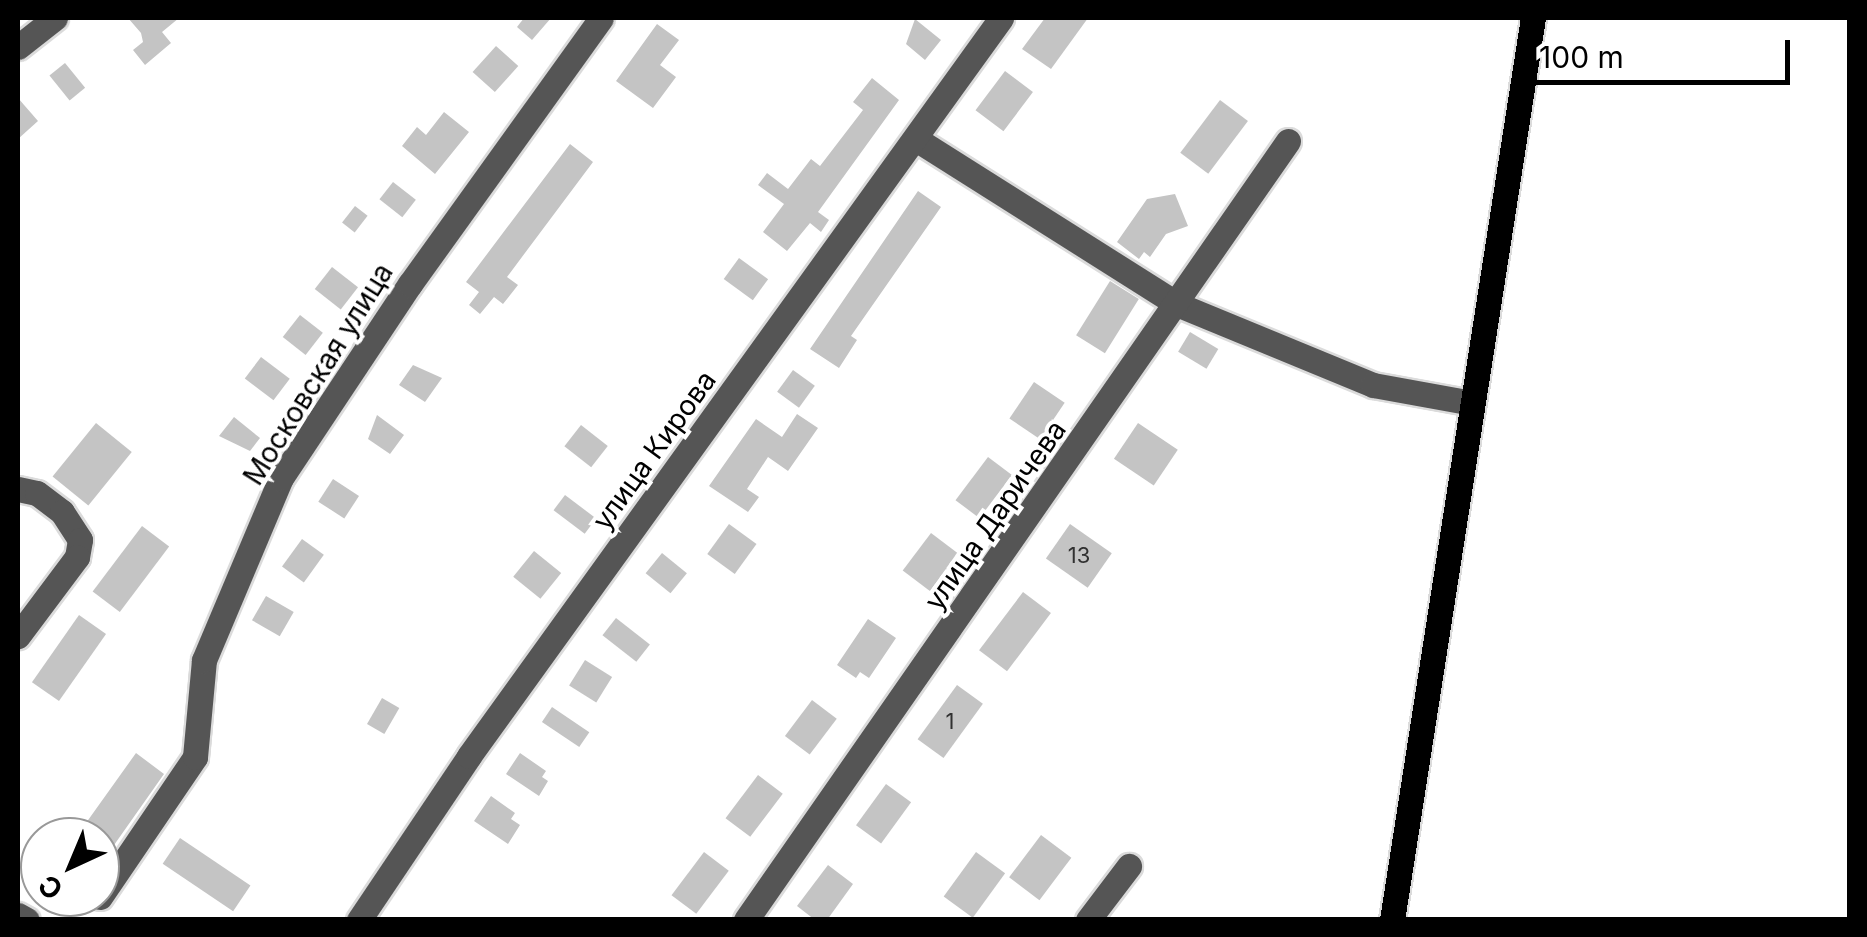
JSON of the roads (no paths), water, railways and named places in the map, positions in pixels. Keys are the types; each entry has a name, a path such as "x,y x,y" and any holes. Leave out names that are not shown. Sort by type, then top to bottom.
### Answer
{"main road":[{"path":"1392,920 1532,18"}],"street":[{"path":"18,46 54,18"},
{"name":"Московская улица","path":"120,868 195,757 204,660 281,478 410,284 601,18"},
{"name":"улица Кирова","path":"358,920 469,756 1001,18"},
{"path":"916,138 1179,305 1373,385 1472,403"},
{"name":"улица Даричева","path":"746,920 1179,305 1288,141"},
{"path":"18,489 36,493 62,512 80,540 77,557 18,636"},
{"path":"1088,920 1129,866"},
{"path":"18,915 26,920"}]}
